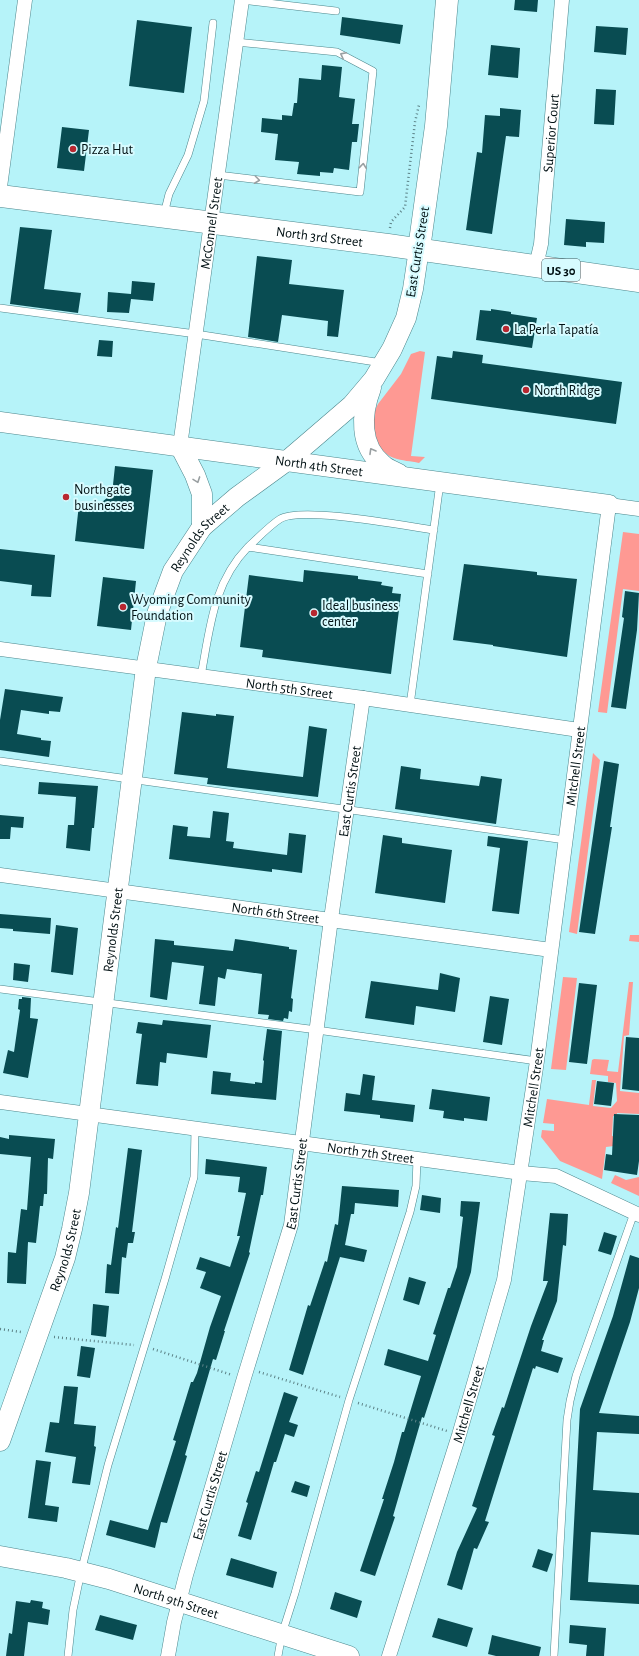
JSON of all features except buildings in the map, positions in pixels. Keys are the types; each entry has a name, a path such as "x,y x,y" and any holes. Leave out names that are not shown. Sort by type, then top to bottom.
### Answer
{"main road":[{"name":"East Curtis Street","path":"288,460 352,405 379,371 392,349 406,318 413,289 436,126 447,0"},
{"name":"North 3rd Street","path":"0,196 388,245 639,281"},
{"path":"379,371 365,402 363,429 374,455 383,465 402,476"},
{"name":"North 4th Street","path":"0,422 288,460 609,505"},
{"path":"180,446 195,475 202,494 202,527"},
{"name":"Reynolds Street","path":"0,1441 65,1258 79,1193 146,668 157,614 173,571 202,527 237,497 288,460"},
{"name":"North 9th Street","path":"0,1556 21,1559 110,1579 349,1656"}],"street":[{"path":"0,187 25,0"},
{"name":"McConnell Street","path":"180,446 212,223 241,0"},
{"name":"Superior Court","path":"536,266 541,244 562,0"},
{"name":"North 4th Street","path":"609,505 639,509"},
{"name":"Mitchell Street","path":"389,1656 459,1435 504,1280 537,1061 609,505"},
{"name":"North 5th Street","path":"0,649 363,698 579,730"},
{"name":"East Curtis Street","path":"168,1656 179,1600 244,1378 291,1225 363,698"},
{"name":"North 6th Street","path":"0,875 551,950"},
{"name":"North 7th Street","path":"0,1102 521,1173 556,1176 637,1214"}],"lane":[{"path":"241,0 336,11"},
{"path":"164,217 169,194 188,155 204,101 213,23"},
{"path":"218,175 360,192 373,71 337,52 236,42"},
{"path":"0,308 196,334 379,371"},
{"path":"410,705 441,482"},
{"path":"201,676 214,603 226,575 236,559 281,518 296,514 317,514 434,530"},
{"path":"248,547 428,574"},
{"path":"0,761 565,840"},
{"path":"0,989 318,1030 537,1061"},
{"path":"68,1656 73,1610 108,1465 194,1177 196,1129"},
{"path":"278,1656 282,1634 295,1593 349,1400 410,1212 416,1186 417,1159"},
{"path":"554,1656 570,1401 576,1376 637,1214"}],"path":[{"path":"388,245 391,222 405,207 415,122 420,99"},
{"path":"0,1329 38,1335 144,1346 244,1378"}],"shaded area":[{"path":"420,351 425,352 411,456 425,457 419,463 397,459 387,454 382,449 375,435 373,419 378,404 401,374 411,354"},
{"path":"623,532 639,534 639,591 623,589 607,713 598,712"},
{"path":"593,753 600,760 577,934 569,932"},
{"path":"630,935 639,935 639,942 629,941"},
{"path":"563,977 577,978 566,1070 551,1069"},
{"path":"629,982 633,982 629,1035 624,1036 620,1091 639,1093 639,1114 617,1113 628,1117 613,1116 612,1136 628,1138 614,1146 606,1147 602,1179 560,1161 541,1137 542,1130 554,1131 554,1124 543,1123 547,1099 589,1105 592,1080 596,1080 593,1106 611,1108 617,1101 616,1083 608,1082 608,1076 590,1074 592,1060 594,1059 609,1060 607,1071 618,1072"},
{"path":"615,1175 626,1180 639,1177 639,1196 611,1183"}],"place":[{"name":"Pizza Hut","path":"73,149"},
{"name":"La Perla Tapatía","path":"506,329"},
{"name":"North Ridge","path":"526,390"},
{"name":"Northgate businesses","path":"66,497"},
{"name":"Wyoming Community Foundation","path":"123,607"},
{"name":"Ideal business center","path":"314,613"}]}
